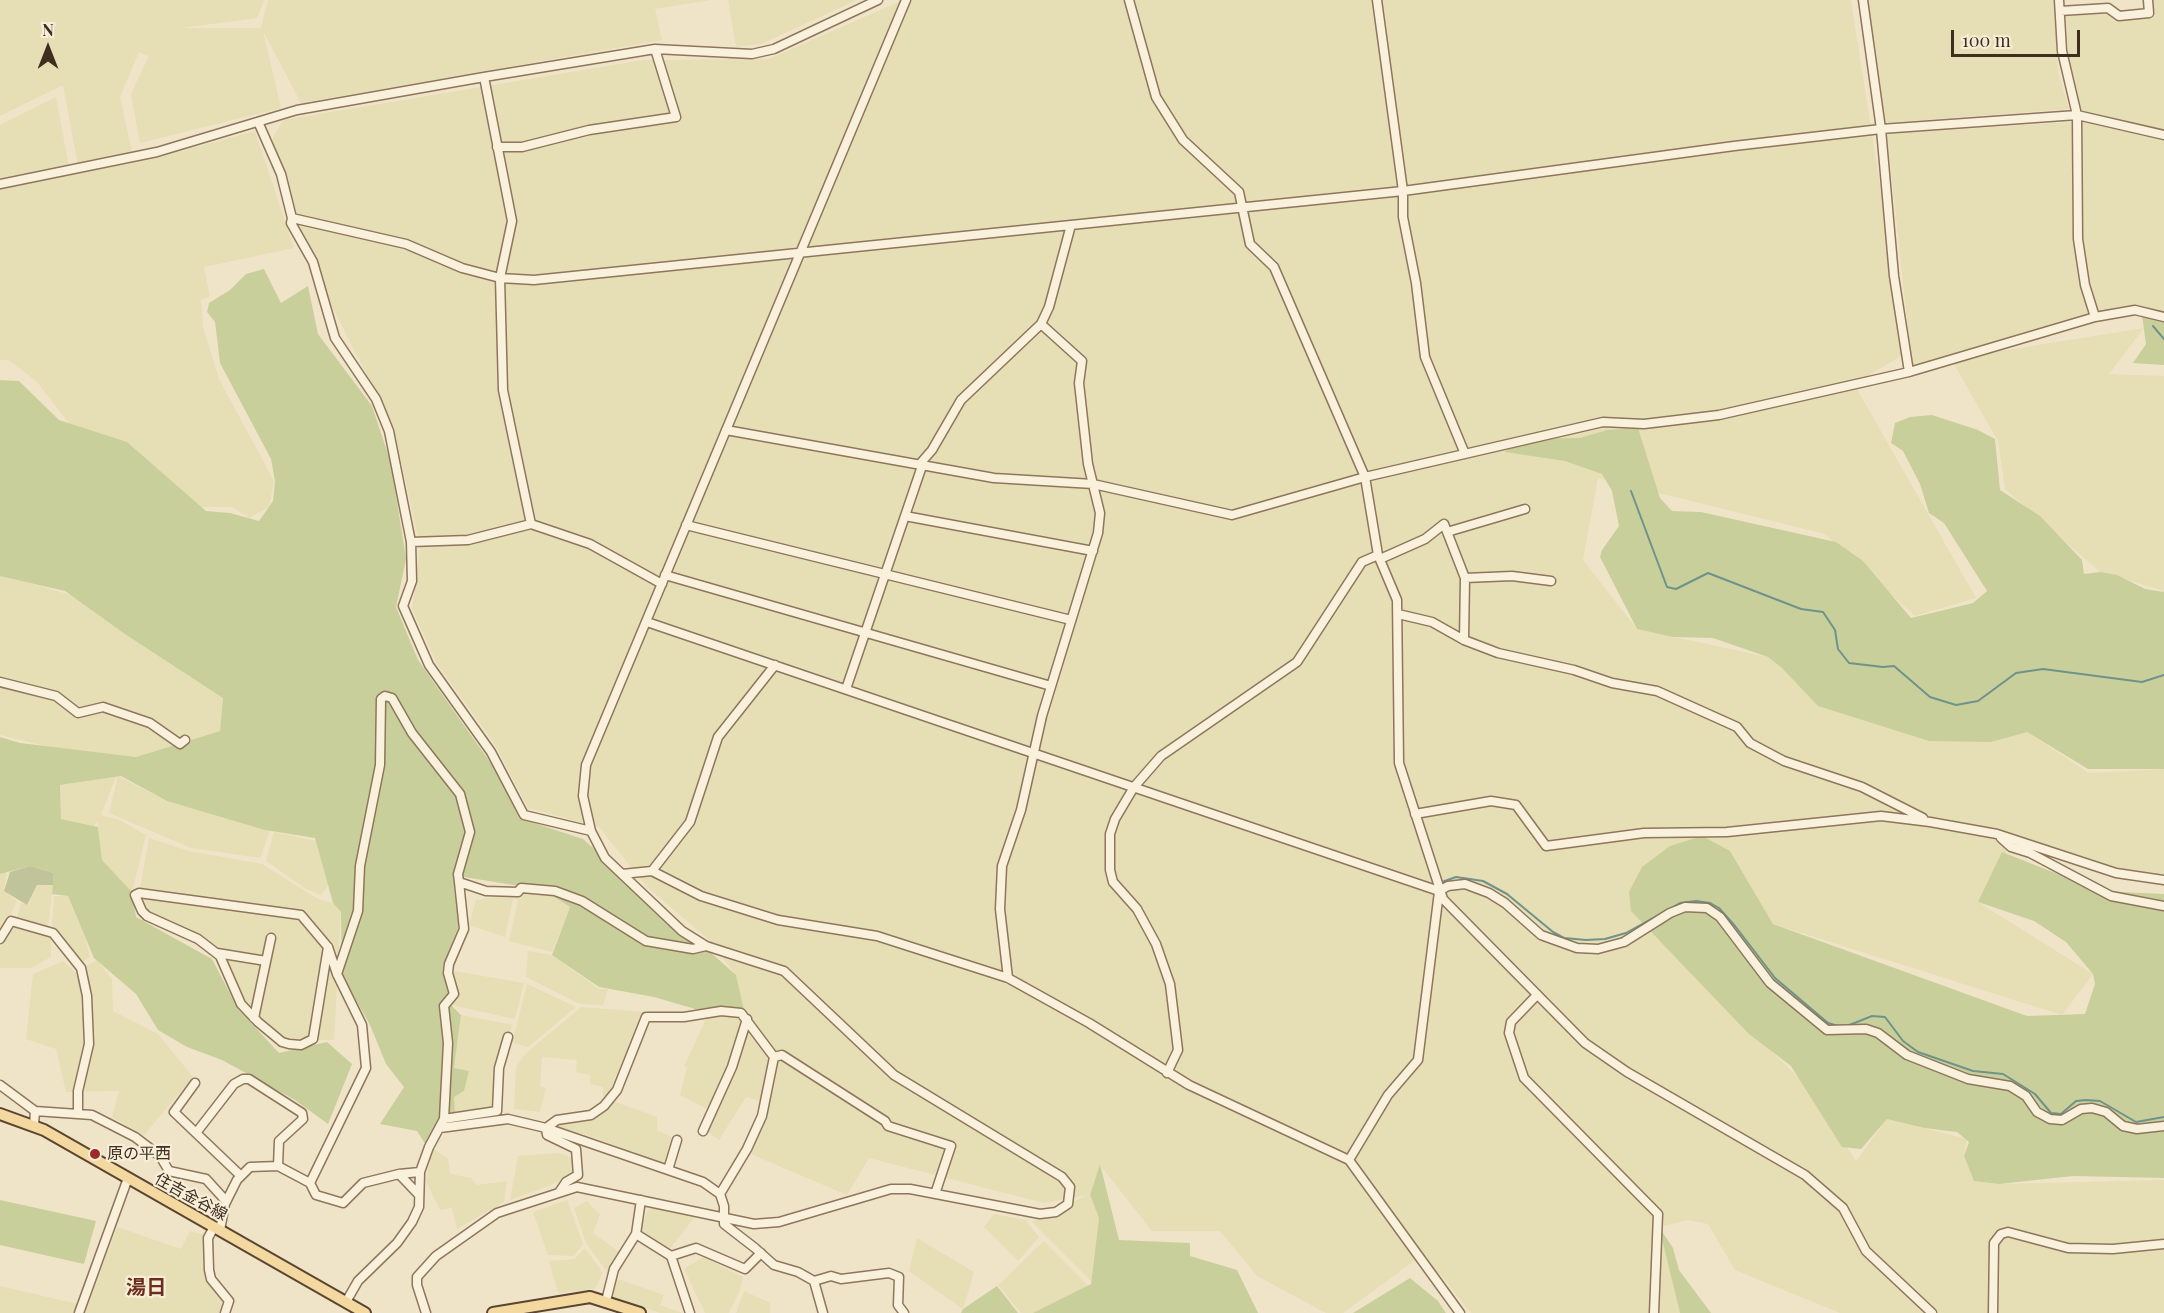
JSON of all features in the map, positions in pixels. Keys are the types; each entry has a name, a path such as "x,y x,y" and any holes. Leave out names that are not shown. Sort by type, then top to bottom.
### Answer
{"main road":[{"name":"住吉金谷線","path":"0,1114 34,1125 365,1313"},
{"path":"493,1313 590,1297 640,1313"}],"street":[{"path":"0,184 158,152 259,124 297,110 484,77 656,48 752,54 774,49 878,0"},
{"path":"426,1313 417,1285 417,1277 435,1256 497,1213 577,1187 591,1188 722,1218 768,1224 891,1189 935,1194 1040,1214 1056,1212 1068,1204 1071,1195 1070,1187 1062,1177 894,1075 784,970 706,946 682,931 605,858 591,831 583,796 586,765 906,0"},
{"path":"1129,0 1156,97 1183,140 1239,192 1250,244 1274,267 1365,477 1379,557 1397,600 1399,763 1443,899 1585,1043 1627,1072 1805,1175 1843,1208 1866,1251 1932,1313"},
{"path":"1377,0 1403,191 1403,217 1416,283 1425,357 1466,454"},
{"path":"1863,0 1881,129 1888,219 1909,372"},
{"path":"2059,0 2062,51 2077,115 2078,239 2085,285 2095,317"},
{"path":"2060,10 2108,8 2119,16 2149,13 2148,0"},
{"path":"497,147 522,147 589,130 676,117 656,48"},
{"path":"484,77 512,221 500,278 502,390 531,524"},
{"path":"292,218 406,244 462,268 500,278 534,280 1403,191 1734,146 1881,129 2077,115 2164,135"},
{"path":"259,124 280,174 292,218 291,223 313,262 335,338 376,399 389,431 411,542 412,581 403,606 429,665 491,752 524,815 591,831"},
{"path":"846,689 921,465 961,400 1041,324 1049,307 1071,225"},
{"path":"726,430 994,478 1093,484 1232,515 1365,477 1603,422 1644,424 1719,415 1909,372 2095,317 2135,310 2164,317"},
{"path":"1008,978 1000,909 1002,866 1021,810 1051,686 1098,533 1100,513 1093,484 1079,383 1082,362 1041,324"},
{"path":"1447,532 1525,509"},
{"path":"905,516 1093,551"},
{"path":"411,542 468,540 531,524 590,544 663,579 865,632 1051,686"},
{"path":"1167,1073 1178,1050 1170,984 1156,945 1137,909 1113,882 1110,870 1110,834 1115,819 1134,787 1161,756 1297,662 1309,648 1362,562 1425,539 1444,524 1465,578 1464,640"},
{"path":"686,525 1071,620"},
{"path":"1465,578 1512,576 1551,581"},
{"path":"1398,614 1432,622 1464,640 1498,653 1574,670 1612,683 1657,691 1737,727 1750,742 1784,761 1862,787 1930,822"},
{"path":"647,622 1439,891 1448,886 1465,884 1489,893 1505,903 1541,935 1577,948 1598,949 1624,942 1685,907 1707,908 1720,917 1770,983 1827,1030 1866,1029 1878,1033 1907,1055 1968,1079 2010,1086 2026,1096 2037,1112 2050,1119 2062,1120 2082,1109 2092,1108 2106,1112 2122,1126 2137,1129 2164,1126"},
{"path":"652,871 690,822 718,737 775,665"},
{"path":"0,682 56,696 78,713 103,707 150,723 180,744 185,740"},
{"path":"336,974 358,911 360,866 365,855 380,765 381,699 385,696 392,698 412,734 460,794 470,832 458,874 464,929 449,964 448,973 454,994 444,1006 448,1042 444,1119 420,1172 419,1207 397,1244 358,1281 346,1302"},
{"path":"1415,814 1491,801 1516,805 1546,846 1644,833 1726,832 1881,816 1997,834 2115,873 2164,880"},
{"path":"1997,834 2011,847 2030,853 2111,896 2164,906"},
{"path":"622,874 652,871 701,896 778,920 877,936 1008,978 1089,1023 1167,1073 1349,1160 1460,1313"},
{"path":"459,882 486,891 518,892 520,888 555,891 582,901 646,941 693,949 706,946"},
{"path":"1349,1160 1388,1095 1418,1060 1439,891"},
{"path":"266,961 217,953 198,939 147,916 142,911 135,895 139,893 301,915 328,947 336,974 362,1025 366,1068 310,1183"},
{"path":"0,939 11,921 53,933 81,968 87,996 89,1044 78,1091 78,1113"},
{"path":"254,1018 271,938"},
{"path":"217,953 241,1004 282,1042 301,1045 313,1038 328,947"},
{"path":"1537,995 1511,1022 1509,1033 1524,1078 1658,1214 1654,1313"},
{"path":"546,1128 556,1120 591,1115 604,1106 617,1090 646,1017 684,1017 721,1011 741,1013 774,1057 762,1116 747,1149 720,1194"},
{"path":"703,1131 732,1067 747,1019"},
{"path":"444,1119 497,1110 499,1068 508,1037"},
{"path":"774,1057 782,1055 885,1121 888,1126 951,1146 935,1194"},
{"path":"196,1133 234,1084 249,1079 302,1113 303,1119 279,1141 278,1166"},
{"path":"195,1083 174,1112 241,1176"},
{"path":"0,1085 35,1110 92,1115 135,1137 160,1156 169,1171 206,1179 226,1200"},
{"path":"34,1125 35,1110"},
{"path":"441,1128 508,1119 546,1128 702,1182 720,1194 724,1206 722,1218 724,1224 774,1266 798,1272 814,1281 823,1313"},
{"path":"546,1128 547,1135 576,1149 578,1176 566,1182 560,1191"},
{"path":"669,1170 677,1140"},
{"path":"225,1313 229,1301 212,1279 209,1270 208,1238 217,1228 226,1200 241,1176 250,1167 278,1166 310,1183 316,1195 343,1203 363,1183 399,1174 420,1172"},
{"path":"399,1174 419,1195"},
{"path":"80,1313 128,1178"},
{"path":"606,1301 614,1269 636,1234 641,1200"},
{"path":"1993,1313 1994,1243 2001,1234 2008,1232 2068,1248 2113,1249 2164,1244"},
{"path":"636,1234 670,1256 690,1313"},
{"path":"670,1256 696,1248 745,1269 761,1253"},
{"path":"814,1281 831,1276 841,1279 889,1273 899,1277 898,1305 904,1313"}],"shaded area":[{"path":"0,0 264,0 257,18 182,28 261,28 268,0 711,0 655,9 662,40 301,103 263,31 281,108 140,143 131,94 149,56 139,52 120,97 132,152 78,165 63,85 0,116"},
{"path":"728,0 857,0 761,44 736,47"},
{"path":"903,0 1851,0 1906,353 1854,384 1976,598 1915,616 1825,534 1598,478 1583,560 1637,629 1768,657 2027,732 2089,773 2164,769 2164,881 2013,840 1978,902 2093,974 2062,1015 1773,924 1730,851 1647,928 1809,1088 1856,1161 1887,1119 1967,1139 1964,1156 1974,1181 1999,1184 2164,1180 2164,1313 1840,1313 1735,1270 1708,1224 1688,1220 1659,1227 1680,1313 1471,1313 1439,1273 1414,1261 1343,1313 1326,1313 1257,1276 1220,1231 1152,1231 1100,1165 1090,1195 1099,1218 1091,1281 1032,1222 1087,1195 1044,1203 869,1158 847,1195 751,1154 768,1105 779,1060 744,1010 736,975 708,939 646,886 599,827 528,808 494,743 437,664 412,609 420,547 394,428 318,279 270,143 283,120 643,60 769,59"},
{"path":"1867,0 2054,0 2058,72 2069,109 1882,123"},
{"path":"2151,0 2164,0 2164,130 2082,112 2069,70 2066,15 2106,14 2114,21 2152,18"},
{"path":"56,97 69,167 0,180 0,125"},
{"path":"2082,120 2164,139 2164,314 2098,313 2081,238"},
{"path":"2073,122 2073,238 2088,314 1912,367 1887,134"},
{"path":"255,131 294,248 204,267 210,297 201,300 203,327 219,379 274,481 269,507 249,518 232,507 201,507 127,442 71,426 37,382 9,360 0,360 0,189 153,159"},
{"path":"2144,328 2109,374 2164,376 2164,591 2100,572 2005,489 1998,441 1951,359"},
{"path":"0,574 74,596 223,697 220,731 136,757 53,748 0,735"},
{"path":"118,776 167,801 270,831 260,858 191,848 109,813"},
{"path":"116,777 101,815 120,820 146,835 132,892 102,860 98,821 94,826 61,819 60,785"},
{"path":"274,832 316,841 328,886 321,895 306,889 266,861"},
{"path":"149,838 189,851 262,864 318,899 333,903 341,912 334,1040 283,1039 250,1009 218,950 149,914 140,889"},
{"path":"7,872 4,891 17,901 0,937 0,874"},
{"path":"37,885 53,885 48,927 17,917 21,903 28,905"},
{"path":"544,890 570,907 552,952 509,941 518,900 513,899 505,937 469,925 476,900"},
{"path":"54,896 68,896 85,937 90,957 80,964 52,929"},
{"path":"12,925 51,936 51,957 31,968 0,968 0,947"},
{"path":"528,951 552,955 599,989 608,989 603,1005 580,1004 526,977"},
{"path":"97,960 112,979 113,1011 158,1034 193,1077 144,1135 112,1117 119,1091 66,1092 56,1049 26,1039 33,974 63,961 75,972"},
{"path":"454,971 524,983 515,1019 451,1005"},
{"path":"527,984 576,1007 528,1047 512,1043"},
{"path":"581,1007 644,1012 607,1097 603,1096 603,1087 590,1084 590,1075 576,1072 577,1060 542,1057 540,1086 546,1088 540,1112 514,1109 516,1067 526,1053"},
{"path":"461,1015 513,1025 494,1065 494,1107 455,1113 454,1097 464,1091 468,1071 454,1069"},
{"path":"707,1017 742,1017 771,1060 763,1102 746,1097 719,1140 707,1131 711,1111 680,1095 687,1068 684,1066"},
{"path":"613,1101 657,1117 657,1130 671,1137 665,1164 596,1138 554,1126 559,1122 595,1119"},
{"path":"433,1148 448,1159 450,1174 471,1178 477,1185 507,1181 504,1202 457,1229 452,1208 440,1210 426,1181"},
{"path":"560,1153 572,1158 573,1173 551,1185 510,1200 518,1156"},
{"path":"567,1200 583,1244 574,1256 548,1255 533,1212"},
{"path":"587,1201 600,1215 593,1233 619,1252 608,1273 586,1243 574,1208"},
{"path":"650,1206 694,1218 669,1250 640,1229"},
{"path":"994,1214 1025,1220 1039,1237 1018,1261 984,1227"},
{"path":"117,1227 181,1249 190,1231 204,1235 205,1278 222,1301 219,1313 0,1313 0,1286 87,1306"},
{"path":"917,1238 974,1272 963,1309 909,1271"},
{"path":"1044,1241 1088,1286 1038,1313 1021,1313 998,1285"},
{"path":"585,1248 603,1273 595,1289 558,1293 549,1261 574,1259"},
{"path":"703,1257 743,1277 740,1290 729,1313 705,1313 684,1269"},
{"path":"618,1279 664,1295 660,1305 683,1313 660,1313 611,1296"},
{"path":"744,1291 770,1303 770,1313 736,1313"}],"green space":[{"path":"264,269 281,303 308,286 318,334 372,406 391,463 406,559 396,607 418,660 497,772 519,818 583,839 736,975 744,1010 695,1009 654,997 599,987 552,955 570,907 544,890 464,877 454,888 459,925 443,966 451,1005 461,1015 454,1068 469,1071 464,1091 454,1097 455,1113 426,1145 417,1131 380,1124 404,1087 386,1064 370,1025 342,975 341,912 333,903 315,838 265,830 167,801 121,776 60,785 61,819 98,827 102,860 132,892 136,917 212,959 238,1009 279,1053 327,1042 352,1064 328,1124 295,1100 222,1060 187,1047 158,1030 136,994 94,958 68,896 52,894 54,873 30,866 0,874 0,737 20,743 136,757 220,731 223,698 125,634 65,591 0,576 0,380 19,381 59,420 127,442 206,511 230,513 259,521 273,501 275,481 271,459 220,363 215,322 207,312 209,303 230,290 246,274"},
{"path":"2142,315 2164,321 2164,365 2133,363 2146,344"},
{"path":"1932,415 1978,430 1995,439 2000,490 2040,516 2082,560 2084,574 2100,572 2117,575 2145,589 2164,592 2164,769 2088,769 2027,732 1991,742 1929,741 1818,706 1782,668 1768,657 1713,638 1673,637 1637,629 1600,557 1602,550 1619,526 1612,491 1602,474 1565,461 1505,452 1517,439 1580,438 1607,430 1638,428 1660,498 1672,511 1701,512 1836,542 1863,561 1911,618 1973,603 1987,591 1944,523 1929,513 1920,484 1903,451 1891,443 1895,423 1910,417"},
{"path":"1702,836 1730,851 1773,924 2027,1016 2085,1014 2095,984 2093,974 2066,942 2034,921 1978,902 2002,852 2101,891 2164,894 2164,1178 2073,1176 1999,1184 1974,1181 1964,1156 1969,1142 1957,1132 1924,1128 1887,1119 1861,1149 1842,1147 1791,1066 1749,1034 1631,911 1629,892 1642,867 1670,846"},
{"path":"30,866 54,873 53,885 37,885 27,905 4,891 10,872"},
{"path":"1100,1164 1119,1240 1190,1243 1190,1256 1237,1270 1258,1313 1033,1313 1091,1284 1099,1218 1090,1195"},
{"path":"0,1200 96,1221 84,1264 0,1245"},
{"path":"1659,1227 1673,1248 1679,1270 1711,1313 1680,1313"},
{"path":"1410,1278 1438,1301 1446,1313 1353,1313"},
{"path":"997,1286 1018,1313 961,1313 963,1309"}],"waterway":[{"path":"2153,326 2164,339"},
{"path":"1631,491 1667,587 1676,589 1708,573 1801,609 1823,612 1835,630 1838,649 1849,663 1894,666 1930,697 1956,705 1978,701 2016,673 2043,669 2142,682 2164,675"},
{"path":"1442,882 1456,877 1483,881 1507,894 1553,932 1564,938 1586,940 1605,939 1626,933 1680,903 1696,901 1710,903 1719,908 1735,926 1775,978 1828,1023 1838,1026"},
{"path":"1847,1026 1872,1016 1885,1017 1903,1041 1918,1052 1973,1071 2003,1074 2035,1094 2051,1113 2061,1114 2076,1101 2086,1100 2100,1101 2136,1122 2164,1117"}],"place":[{"name":"原の平西","path":"95,1154"}],"district":[{"name":"湯日","path":"146,1288"}]}
